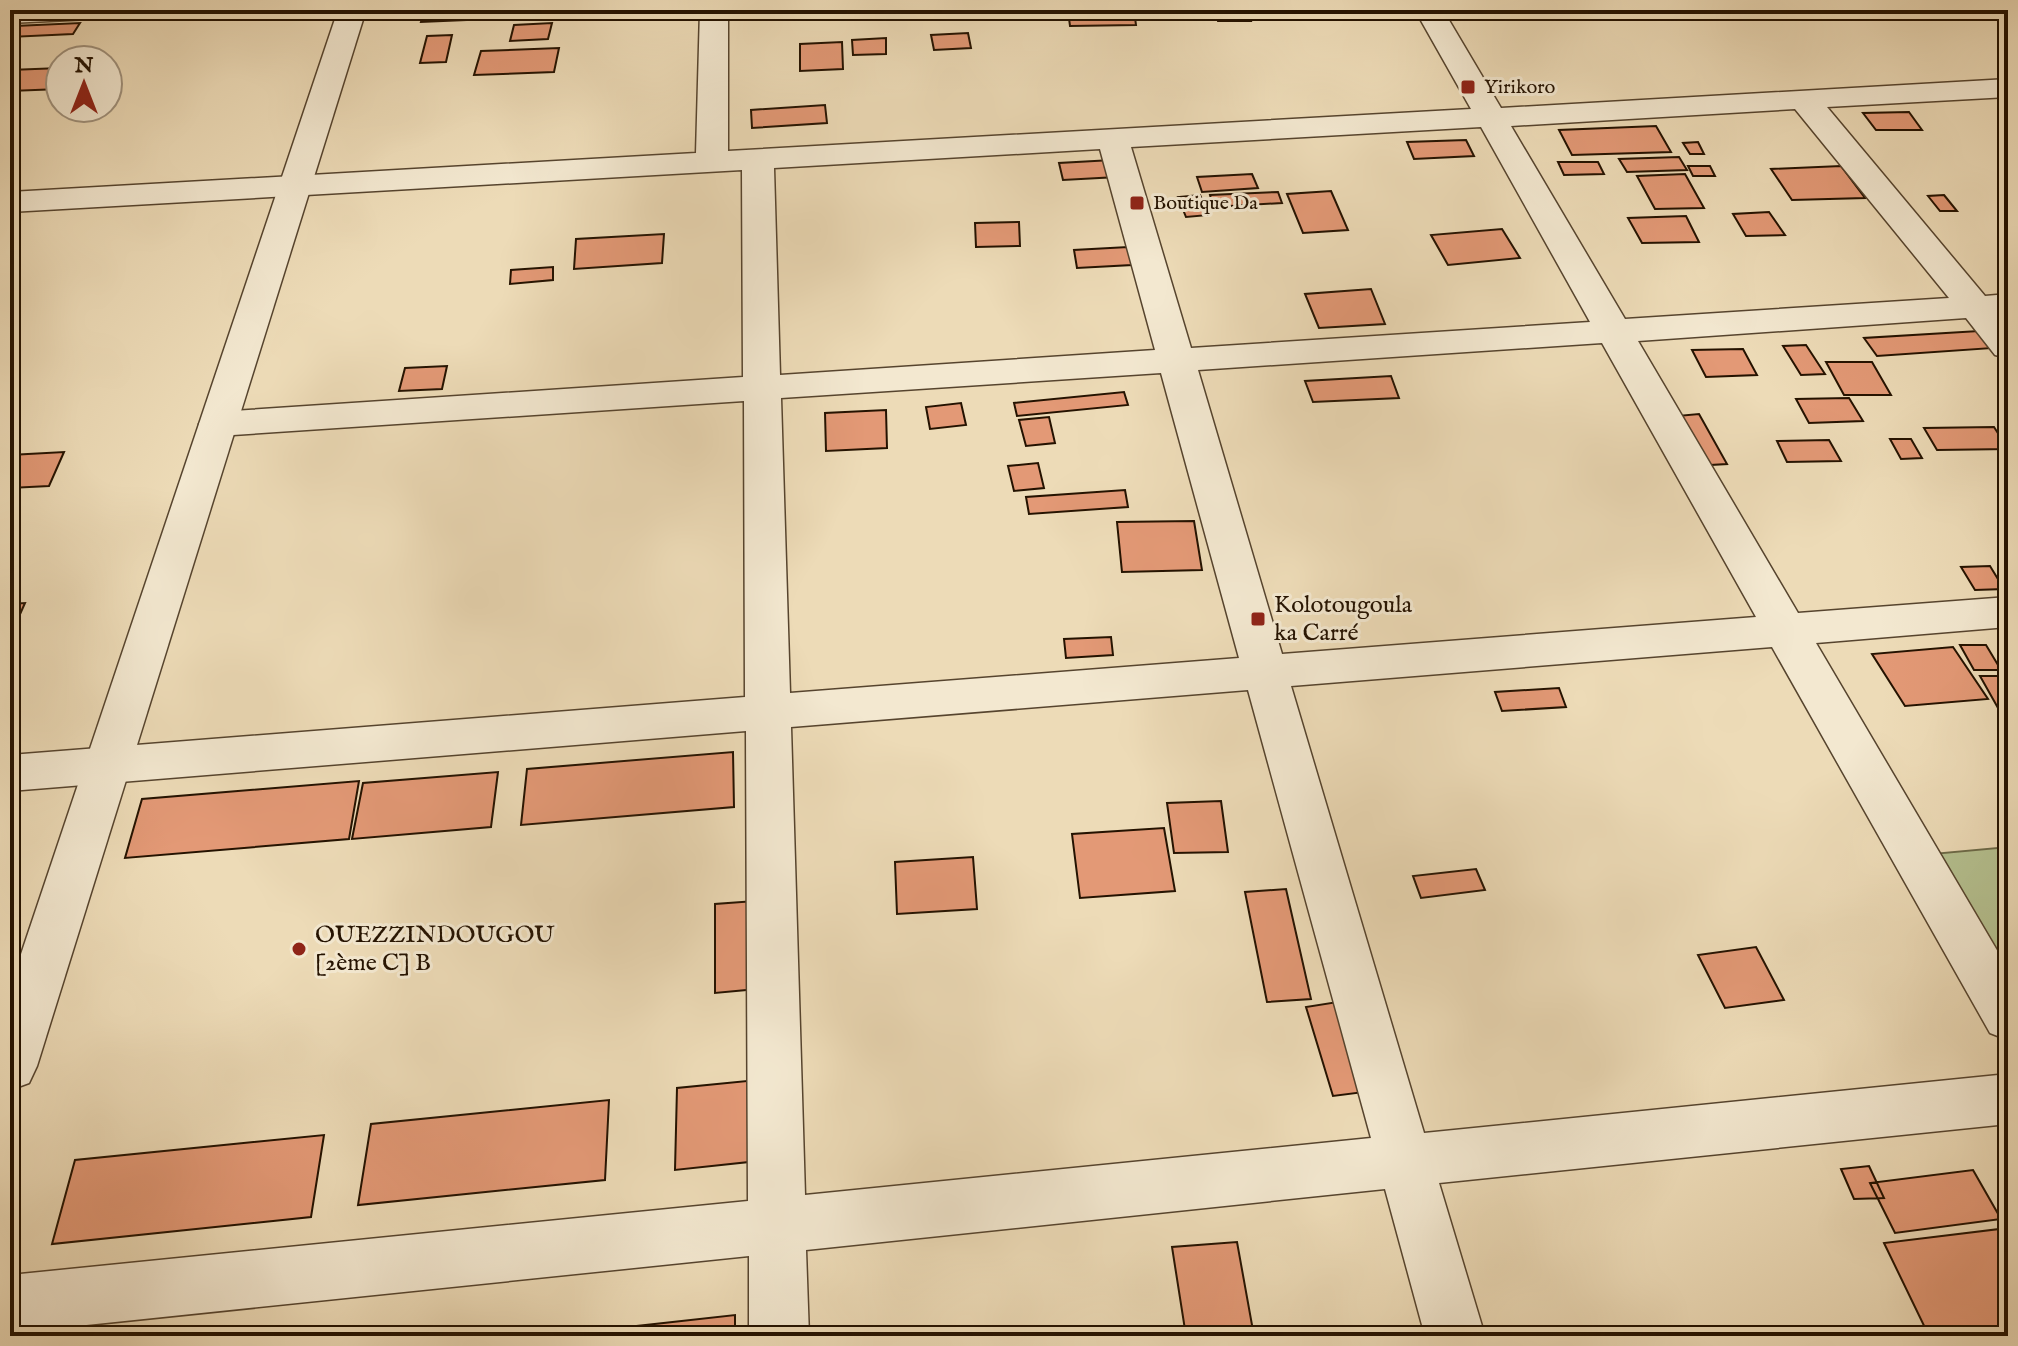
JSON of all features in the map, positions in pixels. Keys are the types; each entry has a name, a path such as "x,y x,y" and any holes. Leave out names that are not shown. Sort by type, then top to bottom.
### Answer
{"street":[{"path":"16,13 90,10"},
{"path":"10,1066 352,10"},
{"path":"712,162 714,10"},
{"path":"1429,10 2008,1017"},
{"path":"10,202 2008,88"},
{"path":"1804,100 1992,306 2008,347"},
{"path":"1113,139 1455,1336"},
{"path":"758,159 779,1336"},
{"path":"218,424 1992,306"},
{"path":"10,773 2008,612"},
{"path":"10,1304 2008,1099"}],"green space":[{"path":"2008,847 2008,984 1932,854"}],"building":[{"path":"425,10 493,10 490,19 421,22"},
{"path":"1134,10 1136,25 1070,26 1068,11"},
{"path":"1216,13 1249,13 1251,21 1218,21"},
{"path":"80,23 73,34 10,37 15,26"},
{"path":"552,23 548,39 510,41 514,25"},
{"path":"968,33 971,48 934,50 931,35"},
{"path":"452,35 446,62 420,63 427,36"},
{"path":"886,38 886,54 853,55 852,40"},
{"path":"842,42 843,69 800,71 800,44"},
{"path":"559,48 554,72 474,75 481,51"},
{"path":"44,69 44,90 10,91 10,70"},
{"path":"825,105 827,123 752,128 751,110"},
{"path":"1909,112 1922,130 1876,130 1863,113"},
{"path":"1656,126 1671,152 1572,155 1559,130"},
{"path":"1466,140 1474,156 1414,159 1407,142"},
{"path":"1698,142 1704,154 1690,154 1683,143"},
{"path":"1679,157 1687,170 1627,172 1619,159"},
{"path":"1112,160 1117,177 1063,180 1059,163"},
{"path":"1558,162 1598,162 1604,174 1564,175"},
{"path":"1688,166 1710,166 1715,176 1693,176"},
{"path":"1841,166 1865,198 1792,200 1771,169"},
{"path":"1252,174 1258,188 1202,192 1197,177"},
{"path":"1685,174 1704,208 1655,209 1637,176"},
{"path":"1331,191 1348,230 1303,233 1287,194"},
{"path":"1278,192 1282,203 1213,207 1210,195"},
{"path":"1200,195 1209,215 1186,217 1178,197"},
{"path":"1944,195 1957,211 1940,211 1928,196"},
{"path":"1769,212 1785,235 1746,236 1733,214"},
{"path":"1686,216 1699,242 1642,243 1628,218"},
{"path":"1019,222 1020,246 976,247 975,223"},
{"path":"1502,229 1520,258 1448,265 1431,235"},
{"path":"664,234 662,263 574,269 576,239"},
{"path":"1128,247 1132,265 1077,268 1074,250"},
{"path":"553,267 553,280 510,284 511,270"},
{"path":"1371,289 1385,324 1319,328 1305,294"},
{"path":"1979,331 1993,348 1877,356 1864,338"},
{"path":"1806,345 1825,374 1801,375 1783,346"},
{"path":"1743,349 1757,375 1706,377 1692,350"},
{"path":"1826,362 1872,362 1891,395 1844,395"},
{"path":"447,366 442,389 399,391 405,368"},
{"path":"1391,376 1399,398 1313,402 1305,381"},
{"path":"1124,392 1128,405 1017,416 1014,403"},
{"path":"1849,398 1863,421 1809,423 1796,399"},
{"path":"961,403 966,425 930,429 926,407"},
{"path":"886,410 887,448 826,451 825,413"},
{"path":"1699,414 1727,464 1693,466 1666,417"},
{"path":"1049,417 1055,443 1026,446 1019,420"},
{"path":"1994,427 2008,449 1937,450 1924,428"},
{"path":"1890,439 1911,439 1922,458 1901,459"},
{"path":"1829,440 1841,461 1787,462 1777,441"},
{"path":"64,452 49,486 10,488 10,455"},
{"path":"1038,463 1044,488 1014,491 1008,466"},
{"path":"1125,490 1128,507 1029,514 1026,497"},
{"path":"1194,521 1202,570 1122,572 1117,522"},
{"path":"1990,566 2004,589 1975,590 1961,567"},
{"path":"25,603 13,630 10,631 10,604"},
{"path":"1111,637 1113,655 1066,658 1064,639"},
{"path":"1960,645 1986,645 2001,670 1974,670"},
{"path":"1953,647 1988,699 1905,706 1872,654"},
{"path":"1980,676 2008,676 2008,708 1998,708"},
{"path":"1559,688 1566,707 1502,711 1495,692"},
{"path":"733,752 734,807 521,825 527,769"},
{"path":"498,772 491,827 352,839 363,783"},
{"path":"359,781 349,839 125,858 142,799"},
{"path":"1221,801 1228,852 1174,853 1167,803"},
{"path":"1164,828 1175,891 1080,898 1072,834"},
{"path":"973,857 977,909 897,914 895,862"},
{"path":"1476,869 1485,890 1421,898 1413,876"},
{"path":"1286,889 1311,999 1267,1002 1245,892"},
{"path":"755,901 757,989 715,993 715,904"},
{"path":"1756,947 1784,1000 1725,1008 1698,955"},
{"path":"1350,1000 1380,1090 1333,1096 1306,1007"},
{"path":"757,1080 758,1161 675,1170 677,1088"},
{"path":"609,1100 605,1180 358,1205 371,1124"},
{"path":"324,1135 311,1217 52,1244 75,1160"},
{"path":"1869,1166 1884,1198 1854,1199 1841,1169"},
{"path":"1973,1170 2001,1219 1895,1233 1870,1183"},
{"path":"2008,1228 2008,1336 1929,1336 1884,1243"},
{"path":"1237,1242 1254,1336 1186,1336 1172,1247"},
{"path":"735,1315 735,1336 619,1336 619,1328"}],"place":[{"name":"Yirikoro","path":"1468,87"},
{"name":"Boutique Da","path":"1137,203"},
{"name":"Kolotougoula ka Carré","path":"1258,619"},
{"name":"OUEZZINDOUGOU [2ème C] B","path":"299,949"}]}
